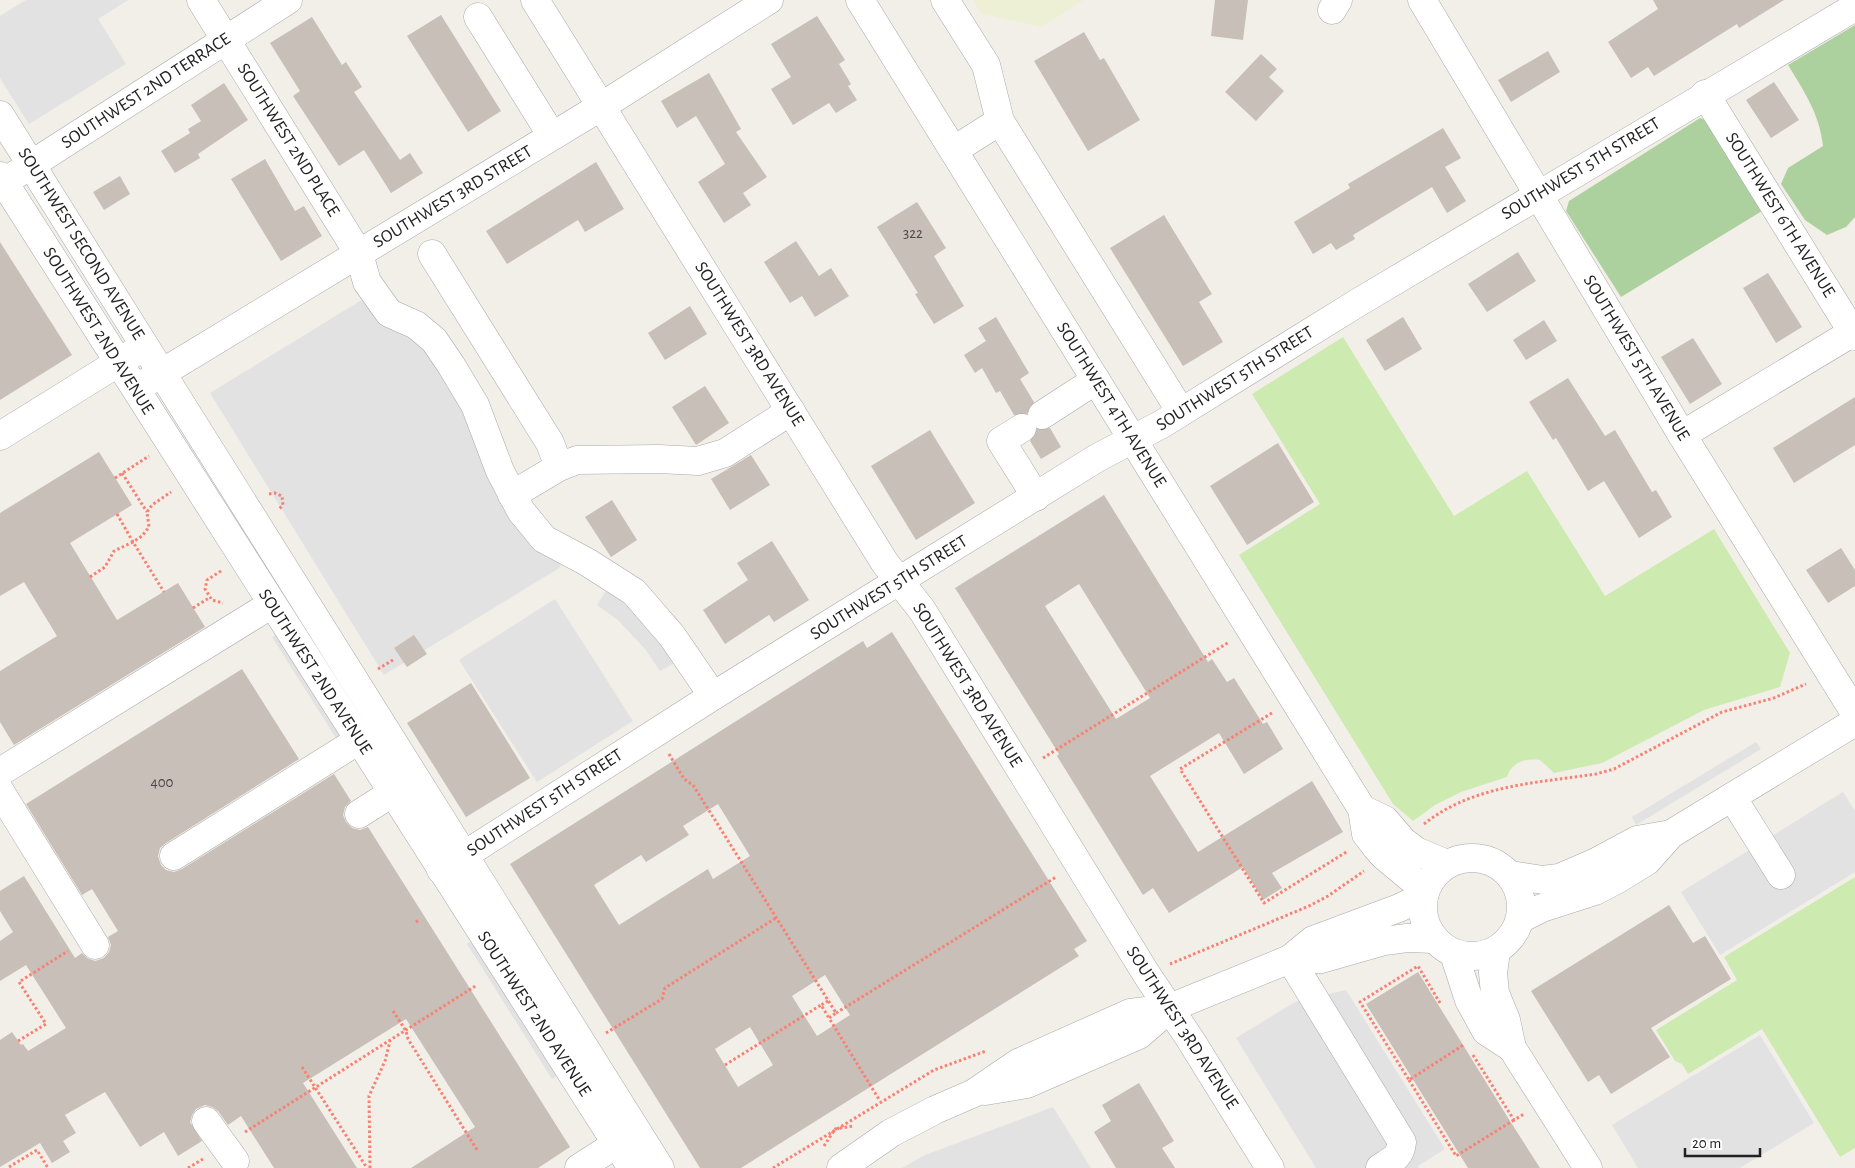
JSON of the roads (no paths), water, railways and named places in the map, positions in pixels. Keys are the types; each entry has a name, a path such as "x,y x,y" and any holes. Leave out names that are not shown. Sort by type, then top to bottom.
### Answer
{"street":[{"name":"SOUTHWEST 2ND PLACE","path":"201,0 359,254 367,282 389,313 416,325 434,340 451,366 475,405 500,472 521,511 544,539 587,562 634,592 672,636 713,696"},
{"name":"SOUTHWEST 2ND TERRACE","path":"2,179 32,164 288,0"},
{"name":"SOUTHWEST 3RD AVENUE","path":"535,0 886,563 922,610 1147,975 1170,1008 1270,1168"},
{"name":"SOUTHWEST 3RD STREET","path":"134,389 602,106 769,0"},
{"name":"SOUTHWEST 4TH AVENUE","path":"860,0 1362,809 1366,834 1384,856 1425,893"},
{"path":"945,0 986,65 1000,121 1181,412"},
{"name":"SOUTHWEST 5TH AVENUE","path":"1422,0 1682,435 1855,713"},
{"name":"SOUTHWEST 5TH STREET","path":"442,870 713,696 900,582 1097,458 1134,440 1705,94 1855,7"},
{"path":"478,17 552,136"},
{"name":"SOUTHWEST 6TH AVENUE","path":"1705,94 1854,333"},
{"name":"SOUTHWEST SECOND AVENUE","path":"0,115 163,373"},
{"path":"954,150 1000,121"},
{"name":"SOUTHWEST 2ND AVENUE","path":"2,179 442,870 627,1137 660,1168"},
{"path":"432,254 550,443 559,467"},
{"path":"1682,435 1854,333"},
{"path":"0,436 146,345"},
{"name":"SOUTHWEST 2ND AVENUE","path":"163,373 464,855 627,1137 632,1168"},
{"path":"1036,497 1001,441 1096,380"},
{"path":"512,495 559,467 577,460 659,458 698,461 725,453 791,411"},
{"path":"0,772 272,604"},
{"path":"293,638 319,622"},
{"path":"1520,919 1542,908 1595,891 1618,879 1648,861 1671,834 1855,722"},
{"path":"174,856 358,740"},
{"path":"0,791 83,946"},
{"path":"359,814 392,793"},
{"path":"1732,797 1781,875"},
{"path":"1362,809 1385,820 1403,841 1416,851 1447,864"},
{"path":"1510,875 1543,880 1559,878 1596,862 1636,840 1671,834"},
{"path":"1290,959 1321,959 1384,941 1400,939 1444,947 1468,957 1482,956 1496,951 1511,938 1520,919 1519,896 1510,875 1500,866 1487,860 1466,858 1447,864 1437,872 1425,893 1423,917 1444,947 1486,1031 1512,1048"},
{"path":"841,1168 906,1125 974,1093 1027,1084 1139,1035 1170,1008 1290,959 1313,940 1399,908 1425,893"},
{"path":"1496,951 1493,973 1495,992 1506,1020 1512,1048 1588,1168"},
{"path":"1290,959 1402,1142 1402,1150 1398,1156 1380,1168"},
{"path":"206,1121 236,1166"},
{"path":"579,1168 627,1137"}]}
